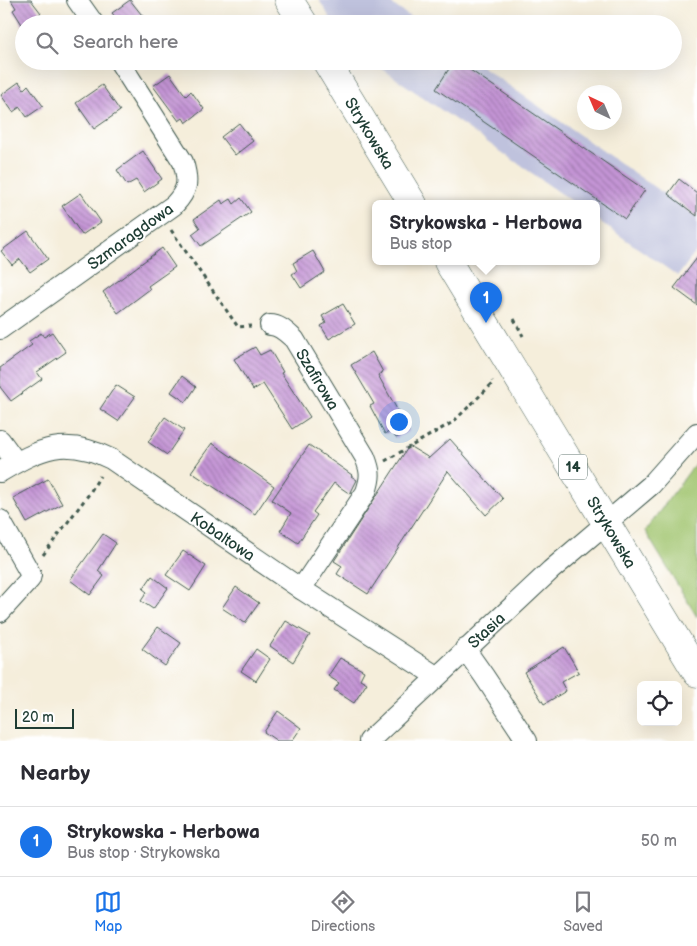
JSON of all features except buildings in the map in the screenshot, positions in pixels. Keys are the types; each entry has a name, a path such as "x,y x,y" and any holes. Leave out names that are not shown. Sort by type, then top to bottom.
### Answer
{"main road":[{"path":"289,0 298,15"},
{"name":"Strykowska","path":"331,70 411,200"},
{"name":"Strykowska","path":"450,265 697,673"}],"street":[{"path":"77,0 88,15"},
{"name":"Szmaragdowa","path":"0,329 174,206 183,196 187,186 187,175 183,162 125,70"},
{"name":"Szafirowa","path":"270,325 273,324 284,330 294,340 365,457 370,470"},
{"name":"Stasia","path":"369,741 550,570 651,485 697,433"},
{"path":"0,440 8,467"},
{"name":"Kobaltowa","path":"8,467 37,452 62,446 88,449 110,459 301,589 436,676"},
{"path":"301,589 366,492 370,481 370,470"},
{"path":"0,520 31,575 30,579 0,612"},
{"path":"465,650 527,741"}],"path":[{"path":"161,215 238,327 270,325"},
{"path":"514,319 524,340"},
{"path":"370,470 453,422 493,383 490,378"},
{"path":"31,575 42,556 89,494 110,459"}],"shaded area":[{"path":"319,0 386,0 407,15 328,15"},
{"path":"384,70 487,70 697,217 697,250 678,276 600,222 600,200 570,200"}],"green space":[{"path":"697,461 697,617 645,531"}],"place":[{"name":"Strykowska - Herbowa","path":"486,323"}]}
